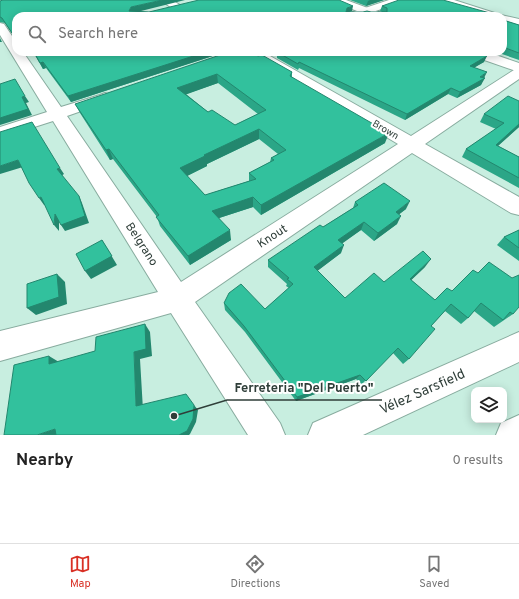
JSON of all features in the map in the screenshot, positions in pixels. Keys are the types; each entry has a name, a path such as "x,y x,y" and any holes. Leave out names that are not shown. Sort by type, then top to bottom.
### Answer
{"street":[{"path":"165,0 185,12"},
{"path":"337,0 366,11"},
{"path":"363,12 399,0"},
{"path":"444,0 483,12"},
{"path":"161,10 190,3"},
{"path":"507,19 519,23"},
{"name":"Belgrano","path":"0,26 12,44"},
{"path":"0,50 12,49"},
{"name":"Belgrano","path":"20,56 177,299 268,435"},
{"name":"Brown","path":"261,56 519,207"},
{"path":"486,56 519,68"},
{"name":"Knout","path":"0,346 177,299 519,73"},
{"path":"0,133 116,94"},
{"name":"Vélez Sarsfield","path":"325,435 519,347"},
{"path":"513,435 519,432"}],"building":[{"path":"162,0 131,7 129,11 149,12 12,12 12,33 0,17 0,1"},
{"path":"199,0 339,0 353,6 347,8 346,12 149,12"},
{"path":"399,0 443,0 486,12 387,12 387,8 382,6"},
{"path":"507,21 519,25 519,53 507,48"},
{"path":"36,56 193,56 68,96 43,62 40,63"},
{"path":"217,56 264,56 292,72 290,76 389,133 261,205 253,197 212,211 230,230 188,256 156,217 159,215 109,149 106,150 75,104","holes":["217,74 266,110 235,125 212,110 208,112 177,88","259,129 286,150 271,158 274,160 249,173 256,179 205,195 180,168"]},
{"path":"284,56 487,56 470,66 487,72 480,77 485,78 460,92 451,88 407,114 299,62 298,64"},
{"path":"15,79 25,96 22,97 28,109 0,118 0,84"},
{"path":"508,96 519,101 519,124 496,145 519,157 519,178 466,149 504,123 484,114"},
{"path":"32,122 60,168 57,169 79,196 85,216 61,225 55,214 54,225 41,197 39,198 29,183 18,160 0,166 0,132"},
{"path":"384,183 410,201 396,212 401,216 378,233 364,222 338,240 344,245 314,267 345,298 374,273 384,282 423,251 431,259 410,279 435,300 447,288 452,291 473,270 478,273 489,262 512,278 519,275 519,307 513,314 510,312 503,320 481,303 468,318 451,304 431,326 435,329 409,359 398,348 366,381 360,375 297,397 244,326 224,303 229,293 241,284 265,309 293,284 287,279 289,278 268,260 320,225 323,227 358,205 355,202"},
{"path":"519,230 519,248 504,237"},
{"path":"102,240 112,256 85,271 76,254"},
{"path":"57,274 59,297 27,308 27,284"},
{"path":"145,324 146,349 134,352 136,406 186,394 194,405 193,419 187,431 179,435 56,435 55,429 37,435 4,435 14,365 49,356 49,364 95,351 96,337"}],"place":[{"name":"Ferreteria \"Del Puerto\"","path":"174,416"}]}
